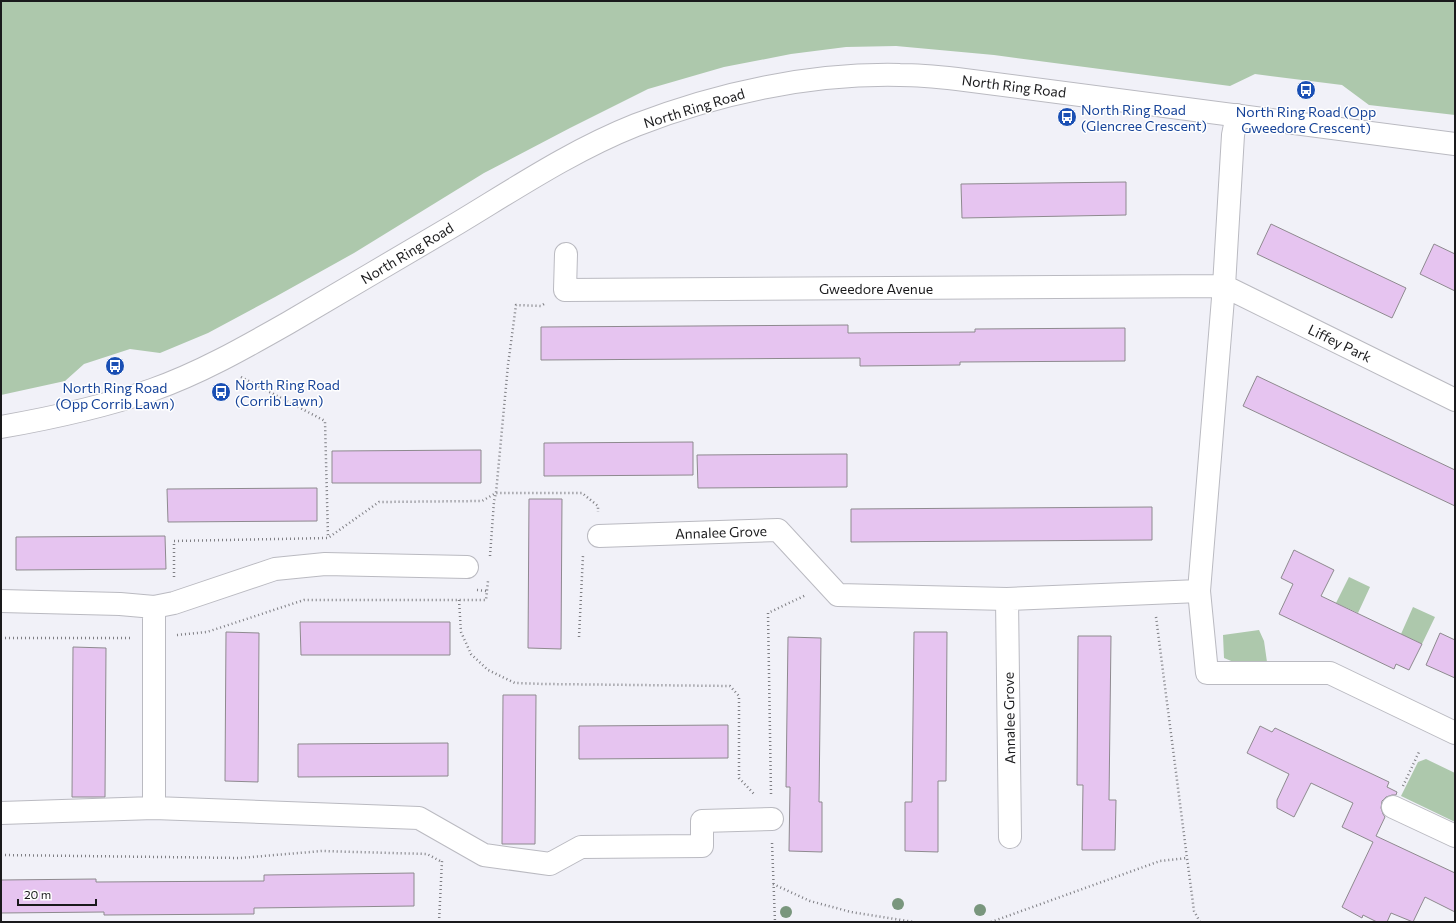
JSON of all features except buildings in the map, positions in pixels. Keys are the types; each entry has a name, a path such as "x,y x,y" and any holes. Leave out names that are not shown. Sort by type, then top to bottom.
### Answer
{"street":[{"name":"North Ring Road","path":"1,427 60,416 112,402 153,389 214,363 325,302 545,171 590,146 634,126 677,110 722,97 773,86 814,80 860,76 901,75 958,78 1455,144"},
{"path":"1236,115 1233,135 1224,286 1198,591 1207,673 1330,673 1455,733"},
{"name":"Gweedore Avenue","path":"566,254 565,290 1224,286"},
{"name":"Liffey Park","path":"1224,286 1455,400"},
{"name":"Annalee Grove","path":"599,536 778,530 838,595 1007,599 1198,591"},
{"path":"1,601 164,605 275,569 325,564 467,567"},
{"name":"Annalee Grove","path":"1007,599 1010,837"},
{"path":"154,808 164,605"},
{"path":"1393,807 1455,836"},
{"path":"1,813 154,808 419,818 484,855 550,864 582,847 702,846 702,821 772,809"}],"path":[{"path":"214,363 325,421 328,538 325,564"},
{"path":"164,605 174,542 328,538 379,502 482,501 496,493 582,493 598,506 599,536 584,549 579,637"},
{"path":"775,922 768,613 828,585"},
{"path":"1153,593 1186,858 1194,911 1200,922"},
{"path":"459,600 461,632 472,654 488,670 515,682 545,684 730,686 739,696 739,778 758,799 772,809"},
{"path":"439,922 442,862 461,842"},
{"path":"1,855 240,858 322,851 427,854 442,862"},
{"path":"991,922 1160,861 1186,858"},
{"path":"773,884 816,903 851,912 914,922"}],"green space":[{"path":"1,1 1455,1 1455,115 1369,105 1342,85 1255,74 1230,86 994,55 896,46 846,47 791,54 724,67 648,89 484,173 354,253 208,333 160,353 130,349 84,364 65,381 1,395"},
{"path":"1349,577 1370,587 1358,613 1336,603"},
{"path":"1413,607 1435,617 1422,644 1401,634"},
{"path":"1259,630 1264,641 1267,662 1236,663 1224,658 1223,635"},
{"path":"1426,759 1455,773 1455,822 1401,796 1418,762"}],"place":[{"name":"North Ring Road (Opp Gweedore Crescent)","path":"1306,90"},
{"name":"North Ring Road (Glencree Crescent)","path":"1067,117"},
{"name":"North Ring Road (Opp Corrib Lawn)","path":"115,366"},
{"name":"North Ring Road (Corrib Lawn)","path":"221,392"}]}
